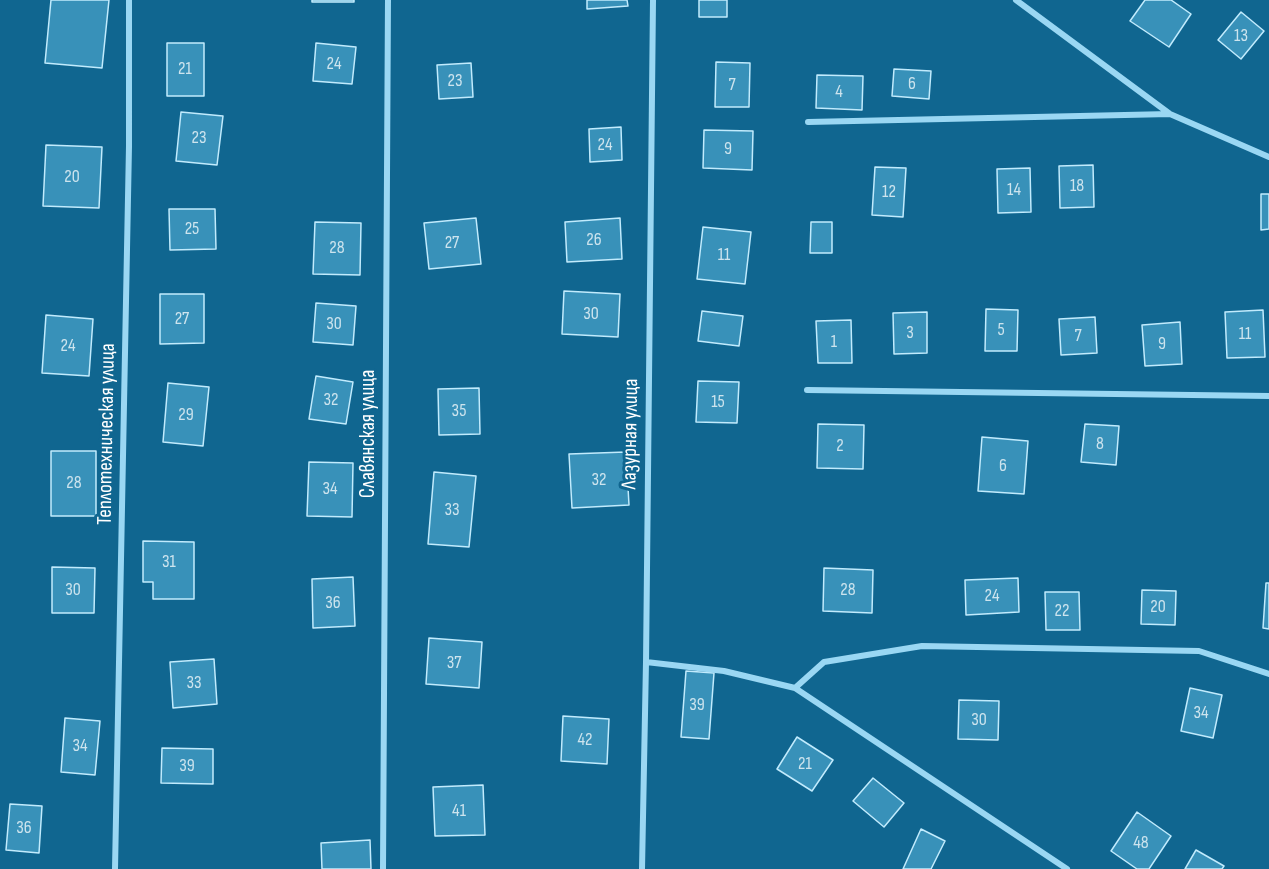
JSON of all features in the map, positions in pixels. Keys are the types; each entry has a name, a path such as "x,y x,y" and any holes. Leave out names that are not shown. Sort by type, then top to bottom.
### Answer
{"street":[{"name":"Теплотехническая улица","path":"115,869 129,146 129,0"},
{"name":"Славянская улица","path":"383,869 388,0"},
{"name":"Лазурная улица","path":"642,869 653,0"},
{"path":"1016,0 1170,114 1269,157"},
{"path":"808,122 1170,114"},
{"path":"807,390 1269,396"},
{"path":"795,688 824,663 922,646 1199,651 1269,674"},
{"path":"645,662 724,672 795,688 1067,869"}],"building":[{"path":"51,0 109,0 102,68 45,63"},
{"path":"312,0 354,0 354,2 312,2"},
{"path":"587,0 627,0 628,6 587,9"},
{"path":"699,0 727,0 727,17 699,17"},
{"path":"1145,0 1171,0 1191,14 1169,47 1130,21"},
{"path":"1241,12 1264,31 1241,59 1218,40"},
{"path":"167,43 204,43 204,96 167,96"},
{"path":"316,43 356,47 352,84 313,81"},
{"path":"716,62 750,63 749,107 715,107"},
{"path":"471,63 473,97 439,99 437,65"},
{"path":"894,69 931,71 929,99 892,96"},
{"path":"817,75 863,76 862,110 816,108"},
{"path":"181,112 223,116 217,165 176,161"},
{"path":"621,127 622,160 590,162 589,129"},
{"path":"704,130 753,131 752,170 703,168"},
{"path":"46,145 102,147 99,208 43,206"},
{"path":"1093,165 1094,207 1060,208 1059,166"},
{"path":"875,167 906,168 903,217 872,215"},
{"path":"1030,168 1031,212 998,213 997,169"},
{"path":"1261,194 1269,194 1269,229 1261,230"},
{"path":"169,209 215,209 216,249 170,250"},
{"path":"476,218 481,264 429,269 424,223"},
{"path":"620,218 622,259 567,262 565,222"},
{"path":"315,222 361,223 360,275 313,274"},
{"path":"811,222 832,222 832,253 810,253"},
{"path":"703,227 751,232 745,284 697,279"},
{"path":"564,291 620,294 618,337 562,334"},
{"path":"160,294 204,294 204,343 160,344"},
{"path":"316,303 356,306 353,345 313,342"},
{"path":"986,309 1018,310 1017,351 985,351"},
{"path":"1263,310 1265,357 1227,358 1225,312"},
{"path":"702,311 743,316 739,346 698,341"},
{"path":"927,312 927,353 894,354 893,313"},
{"path":"46,315 93,319 89,376 42,373"},
{"path":"1095,317 1097,353 1061,355 1059,319"},
{"path":"851,320 852,363 818,363 816,321"},
{"path":"1180,322 1182,364 1145,366 1142,325"},
{"path":"316,376 353,382 346,424 309,419"},
{"path":"698,381 739,382 737,423 696,422"},
{"path":"168,383 209,387 203,446 163,442"},
{"path":"479,388 480,434 439,435 438,389"},
{"path":"818,424 864,425 863,469 817,468"},
{"path":"1085,424 1119,426 1116,465 1081,462"},
{"path":"982,437 1028,441 1024,494 978,491"},
{"path":"51,451 96,451 96,516 51,516"},
{"path":"626,452 629,505 572,508 569,454"},
{"path":"309,462 353,463 352,517 307,516"},
{"path":"434,472 476,476 469,547 428,544"},
{"path":"143,541 194,542 194,599 153,599 153,582 143,582"},
{"path":"52,567 95,568 94,613 52,613"},
{"path":"824,568 873,570 872,613 823,611"},
{"path":"353,577 355,626 313,628 312,579"},
{"path":"1018,578 1019,612 966,615 965,580"},
{"path":"1266,583 1269,583 1269,629 1263,628"},
{"path":"1142,590 1176,591 1175,625 1141,624"},
{"path":"1045,592 1079,592 1080,630 1046,630"},
{"path":"429,638 482,642 479,688 426,684"},
{"path":"214,659 217,704 173,708 170,662"},
{"path":"686,671 714,673 709,739 681,737"},
{"path":"1190,688 1222,695 1213,738 1181,731"},
{"path":"959,700 999,701 998,740 958,739"},
{"path":"563,716 609,719 607,764 561,761"},
{"path":"65,718 100,721 95,775 61,772"},
{"path":"797,737 833,760 812,791 777,769"},
{"path":"162,748 213,749 213,784 161,783"},
{"path":"873,778 904,803 884,827 853,801"},
{"path":"483,785 485,835 435,836 433,787"},
{"path":"10,804 42,806 39,853 6,850"},
{"path":"1137,812 1171,836 1149,869 1137,869 1111,851"},
{"path":"921,829 945,841 931,869 903,869"},
{"path":"370,840 371,869 322,869 321,843"},
{"path":"1196,850 1224,866 1222,869 1185,869"}]}
